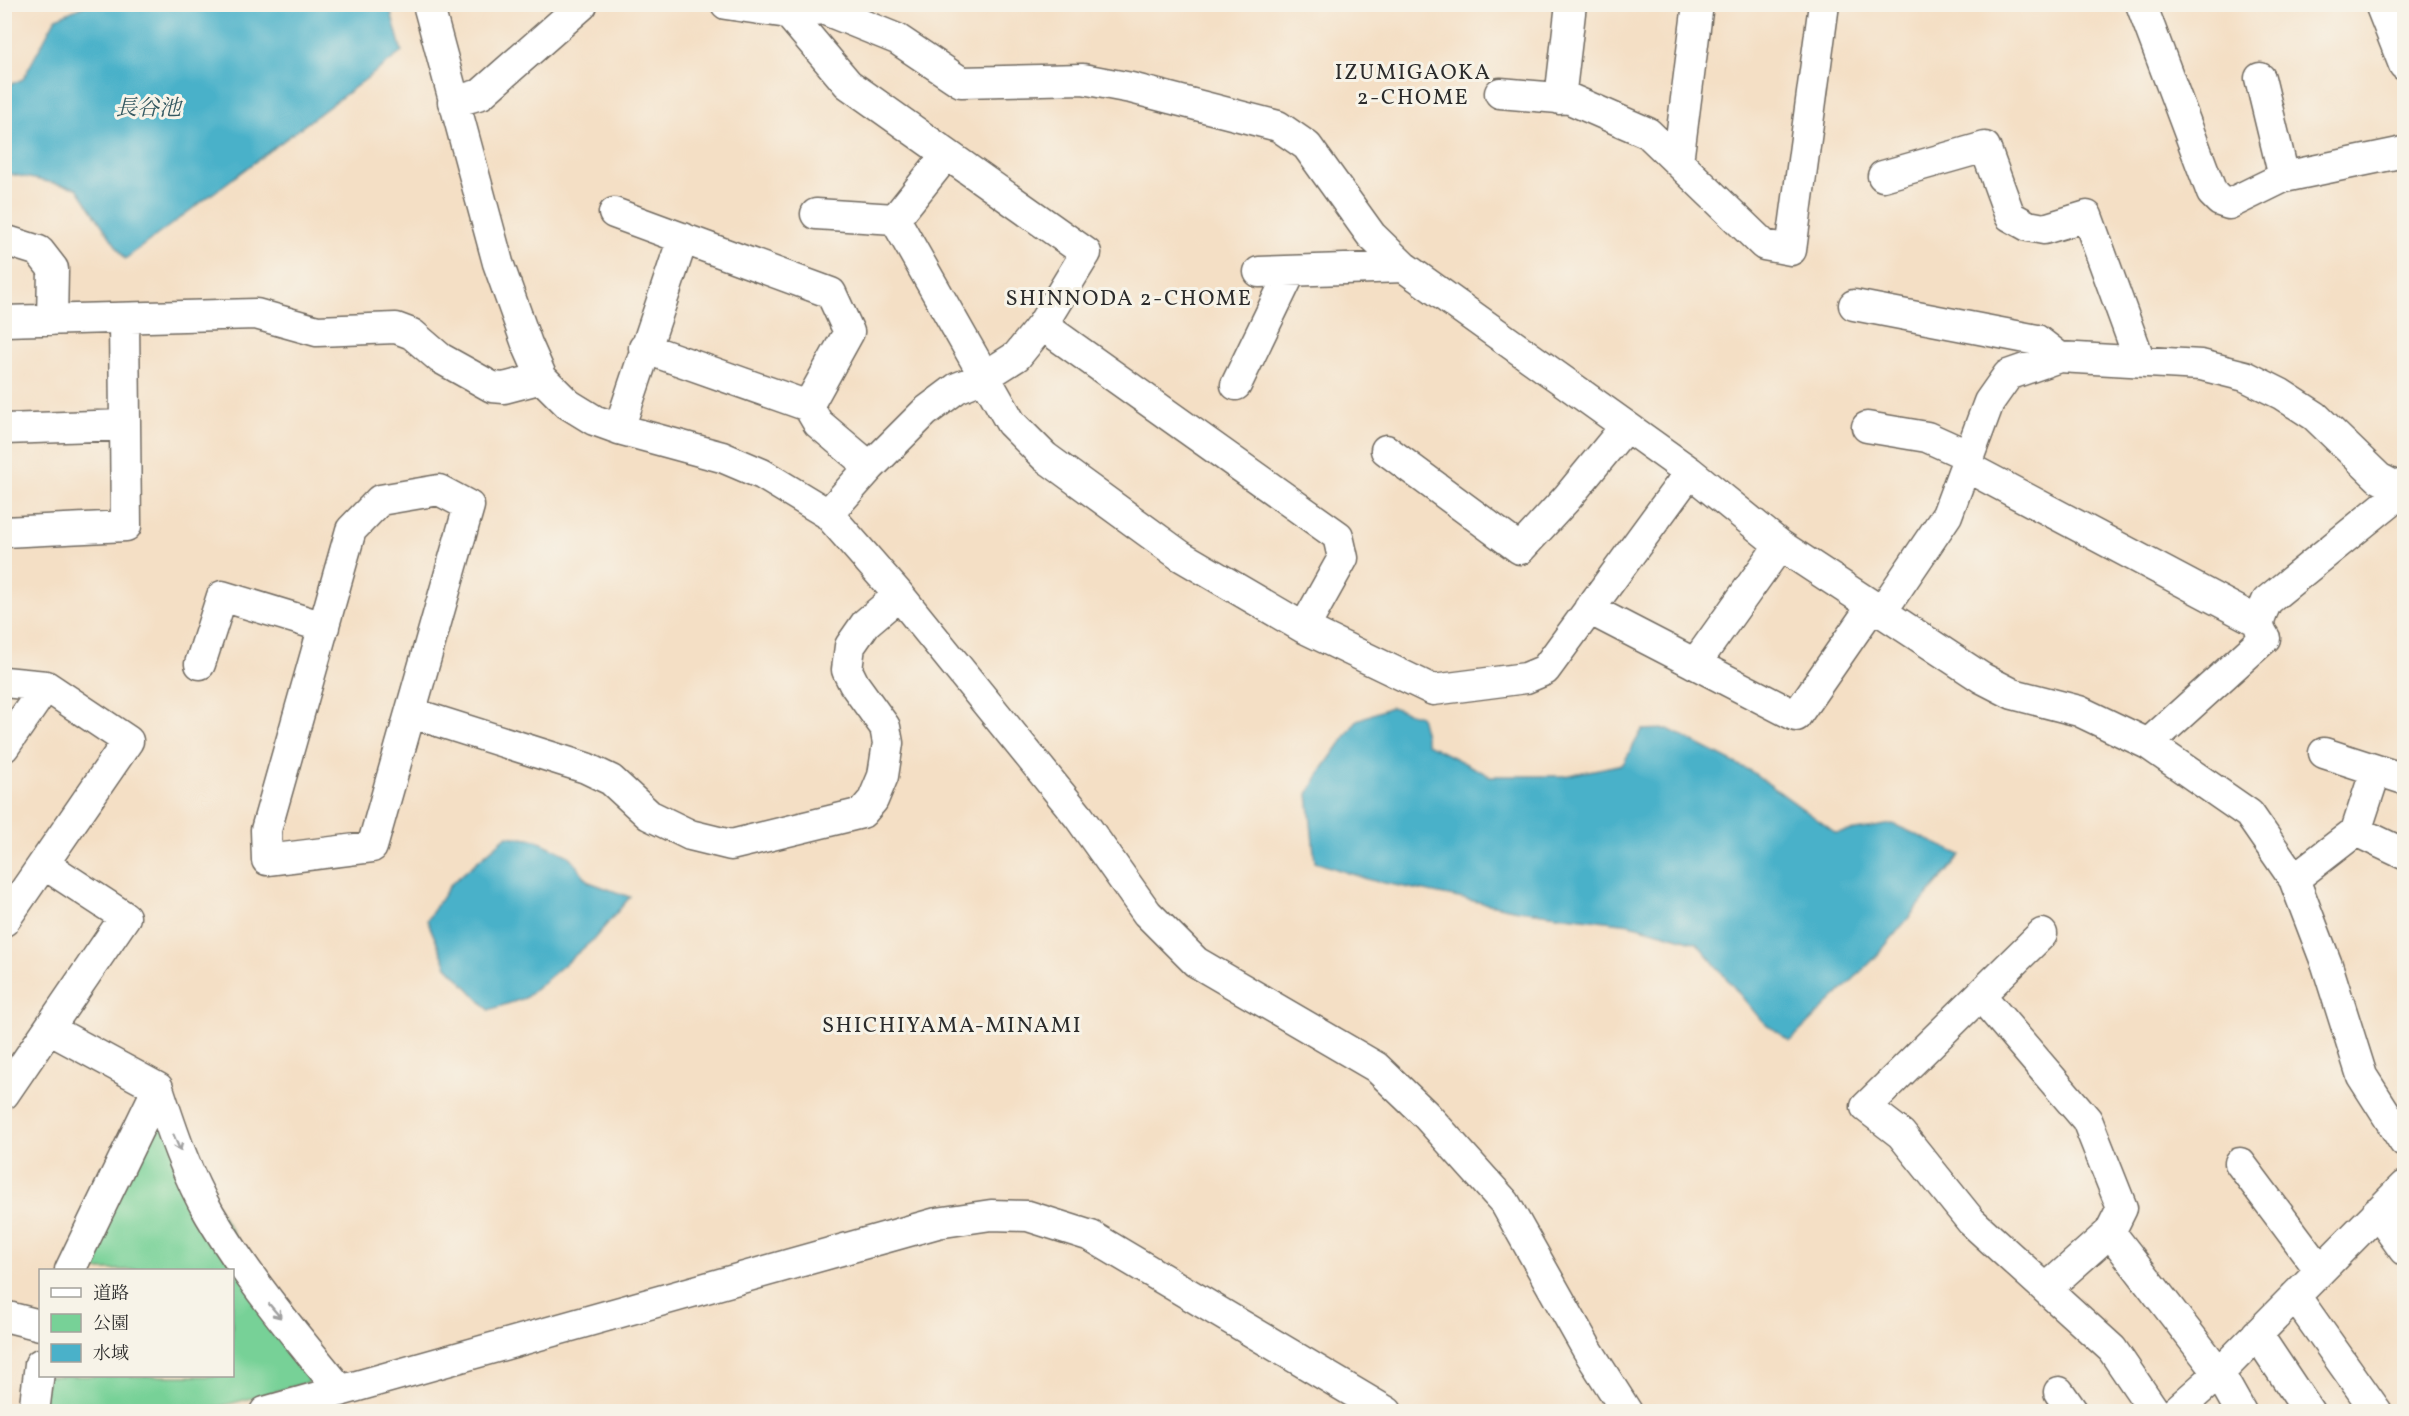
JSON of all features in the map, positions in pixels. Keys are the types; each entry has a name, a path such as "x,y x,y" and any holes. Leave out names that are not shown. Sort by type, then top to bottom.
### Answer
{"street":[{"path":"428,4 498,263 527,344 542,378 568,404 594,420 722,457 762,474 828,514 899,595 1079,817 1147,913 1196,962 1376,1067 1426,1115 1497,1194 1505,1203 1587,1349 1627,1412"},
{"path":"1560,99 1571,4"},
{"path":"1678,162 1698,4"},
{"path":"1500,93 1570,99 1648,133 1764,245 1791,250 1824,4"},
{"path":"2141,4 2212,193 2220,201 2229,204 2284,177 2404,152"},
{"path":"453,102 482,94 582,5"},
{"path":"726,5 788,13 823,9 897,39 961,82 1083,80 1131,88 1278,126 1307,146 1371,235 1404,267 1690,472 1780,545 1982,678 2013,694 2079,711 2148,744 2249,814 2294,879 2326,965 2362,1076 2404,1142"},
{"path":"788,13 848,84 1086,253 1042,325 1017,356 984,377 957,388 925,412 870,467 828,514"},
{"path":"2391,17 2404,65"},
{"path":"2260,78 2284,177"},
{"path":"1883,176 1985,147 2010,216 2028,226 2044,229 2086,216 2140,361"},
{"path":"895,219 946,155"},
{"path":"614,213 831,293 849,332 808,406"},
{"path":"816,214 895,219"},
{"path":"895,219 1011,423 1045,457 1180,556 1304,628 1433,690 1526,678 1545,670 1690,472"},
{"path":"619,429 644,348 683,238"},
{"path":"4,240 39,250 53,269 52,320"},
{"path":"1259,272 1404,267"},
{"path":"1236,385 1291,271"},
{"path":"1854,304 2037,340 2059,357"},
{"path":"4,321 256,314 317,331 396,328 412,334 440,358 492,387 504,388 542,378"},
{"path":"4,532 126,526 124,319"},
{"path":"1042,325 1338,536 1343,558 1304,628"},
{"path":"644,348 808,406 818,423 870,467"},
{"path":"1589,609 1796,716 1947,515 1989,402 2008,375 2059,357 2201,365 2245,376 2281,394 2315,416 2379,478 2404,490 2267,600 2258,629 2265,639 2148,744"},
{"path":"4,429 125,425"},
{"path":"1386,450 1520,549 1567,498 1626,426"},
{"path":"1867,427 1926,437 2259,622"},
{"path":"439,490 469,506 412,713 372,847 267,860 266,830 324,627 351,530 380,500 439,490"},
{"path":"1695,664 1780,545"},
{"path":"412,713 586,768 611,780 649,815 690,835 731,845 760,838 862,813 873,800 883,776 888,743 885,727 854,684 847,670 848,658 850,646 867,623 899,595"},
{"path":"200,664 222,596 324,627"},
{"path":"4,682 46,686 128,741 4,921"},
{"path":"4,747 46,686"},
{"path":"2324,753 2404,779"},
{"path":"2294,879 2356,831 2376,770"},
{"path":"2356,831 2404,854"},
{"path":"4,1094 125,917 44,864"},
{"path":"2042,934 1866,1107 1901,1134 1971,1221 2112,1349 2155,1412"},
{"path":"1980,995 2087,1120 2122,1208 2110,1232 2046,1289"},
{"path":"49,1029 158,1088 175,1139 210,1214 268,1303 341,1391"},
{"path":"70,1269 158,1088"},
{"path":"2240,1163 2320,1270"},
{"path":"2175,1412 2219,1373 2404,1186"},
{"path":"2377,1212 2404,1250"},
{"path":"265,1412 937,1223 991,1215 1028,1216 1091,1236 1388,1412"},
{"path":"2110,1232 2219,1373 2241,1412"},
{"path":"2295,1296 2377,1412"},
{"path":"4,1316 39,1325"},
{"path":"2257,1334 2309,1412"},
{"path":"34,1412 39,1372"}],"green space":[{"path":"160,1111 317,1374 313,1381 204,1411 42,1412 47,1377 234,1377 234,1269 83,1269"}],"water":[{"name":"長谷池","path":"86,5 389,5 402,52 125,259 77,188 5,173 5,87 23,79 56,18"},
{"path":"1391,707 1420,716 1427,744 1490,776 1564,776 1623,764 1642,730 1668,729 1752,772 1836,833 1893,824 1961,855 1875,958 1790,1041 1762,1021 1697,943 1630,924 1518,910 1370,880 1315,862 1308,794 1323,768 1357,720"},
{"path":"507,836 536,840 569,856 589,882 630,897 594,939 525,998 489,1010 447,966 427,920 451,884"}],"district":[{"name":"IZUMIGAOKA 2-CHOME","path":"1413,86"},
{"name":"SHINNODA 2-CHOME","path":"1129,299"},
{"name":"SHICHIYAMA-MINAMI","path":"952,1026"}]}
